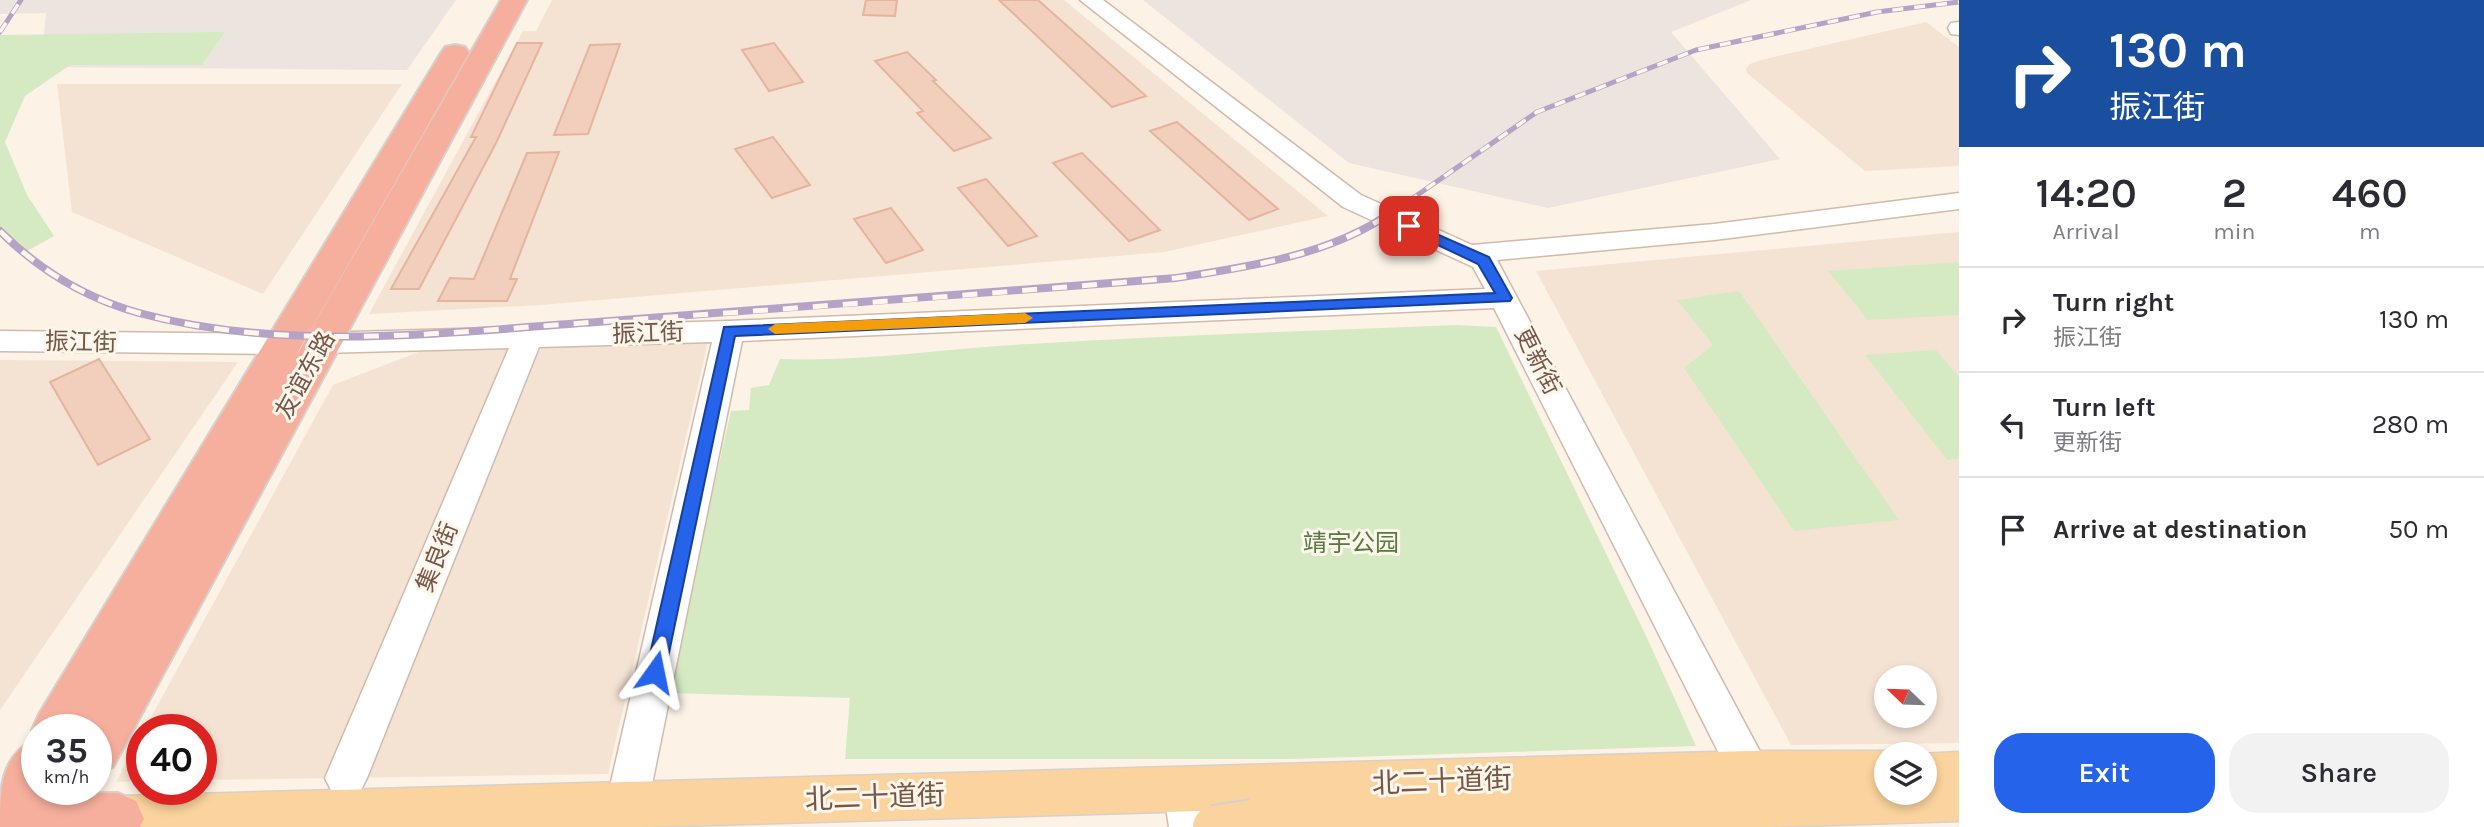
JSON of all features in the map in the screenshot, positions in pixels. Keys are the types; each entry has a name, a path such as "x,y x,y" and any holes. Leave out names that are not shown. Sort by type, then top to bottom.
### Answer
{"highway":[{"name":"友谊东路","path":"65,714 487,0"},
{"name":"友谊东路","path":"112,721 514,0"},
{"path":"1,821 21,788"},
{"name":"北二十道街","path":"1,821 62,812 118,819"}],"main road":[{"name":"北二十道街","path":"118,819 627,804 1187,808 1750,773 1874,773"},
{"path":"1937,774 1959,774"},
{"path":"1233,824 1959,798"}],"street":[{"path":"1090,0 1352,201 1476,257 1959,212"},
{"path":"1476,257 1714,232 1959,201"},
{"name":"更新街","path":"1476,257 1505,298 1750,773"},
{"name":"振江街","path":"0,341 323,343 729,331 1505,298"},
{"path":"627,804 729,331"},
{"name":"集良街","path":"346,778 528,337"}],"shaded area":[{"path":"0,0 456,0 407,70 41,67 46,13 0,14"},
{"path":"552,0 1064,0 1328,216 1164,252 541,305 369,314 523,31 536,31"},
{"path":"1143,0 1751,0 1671,32 1780,159 1548,208 1349,163"},
{"path":"1926,22 1959,47 1959,166 1865,171 1747,73 1746,68 1750,64 1761,60"},
{"path":"57,84 402,84 263,294 72,212"},
{"path":"1959,232 1959,743 1791,745 1536,271"},
{"path":"708,342 608,774 217,780 217,714 153,714 333,385 421,351"},
{"path":"0,360 238,362 0,710"},
{"path":"126,764 126,782 116,782"}],"green space":[{"path":"225,32 202,65 70,65 25,96 5,142 27,195 54,236 27,251 0,229 0,35"},
{"path":"1959,262 1959,315 1868,320 1828,271"},
{"path":"1739,291 1899,520 1794,531 1684,368 1713,345 1677,300"},
{"name":"靖宇公园","path":"1456,325 1496,327 1648,640 1696,746 1290,759 845,759 850,698 667,693 731,411 749,410 751,388 769,385 780,359 842,358 1136,338"},
{"path":"1936,350 1959,377 1959,458 1947,460 1865,355"}],"building":[{"path":"866,0 897,0 895,16 863,15"},
{"path":"999,0 1038,0 1146,96 1112,107"},
{"path":"517,43 542,43 497,141 419,289 391,289 476,137 471,137"},
{"path":"774,43 803,82 769,91 742,50"},
{"path":"620,44 588,134 554,135 590,45"},
{"path":"907,52 991,138 954,151 917,113 923,111 875,61"},
{"path":"1177,122 1278,209 1249,220 1150,131"},
{"path":"773,137 810,185 772,198 735,149"},
{"path":"559,152 510,279 517,279 507,301 438,301 450,278 474,279 527,153"},
{"path":"1082,153 1160,230 1129,241 1053,163"},
{"path":"986,179 1037,236 1008,246 958,188"},
{"path":"891,208 923,250 886,263 854,219"},
{"path":"99,359 150,439 98,465 50,382"}],"railway":[{"path":"0,32 21,0"},
{"path":"1390,214 1537,112 1696,50 1877,12 1959,2"},
{"path":"0,231 31,258 64,281 100,299 139,313 251,333 367,336 742,312 1176,278 1260,264 1316,249 1368,227 1392,212"}],"slow traffic":[{"path":"775,329 1025,318"}],"route":[{"path":"655,672 729,331 1505,298 1484,261 1409,226"}]}
